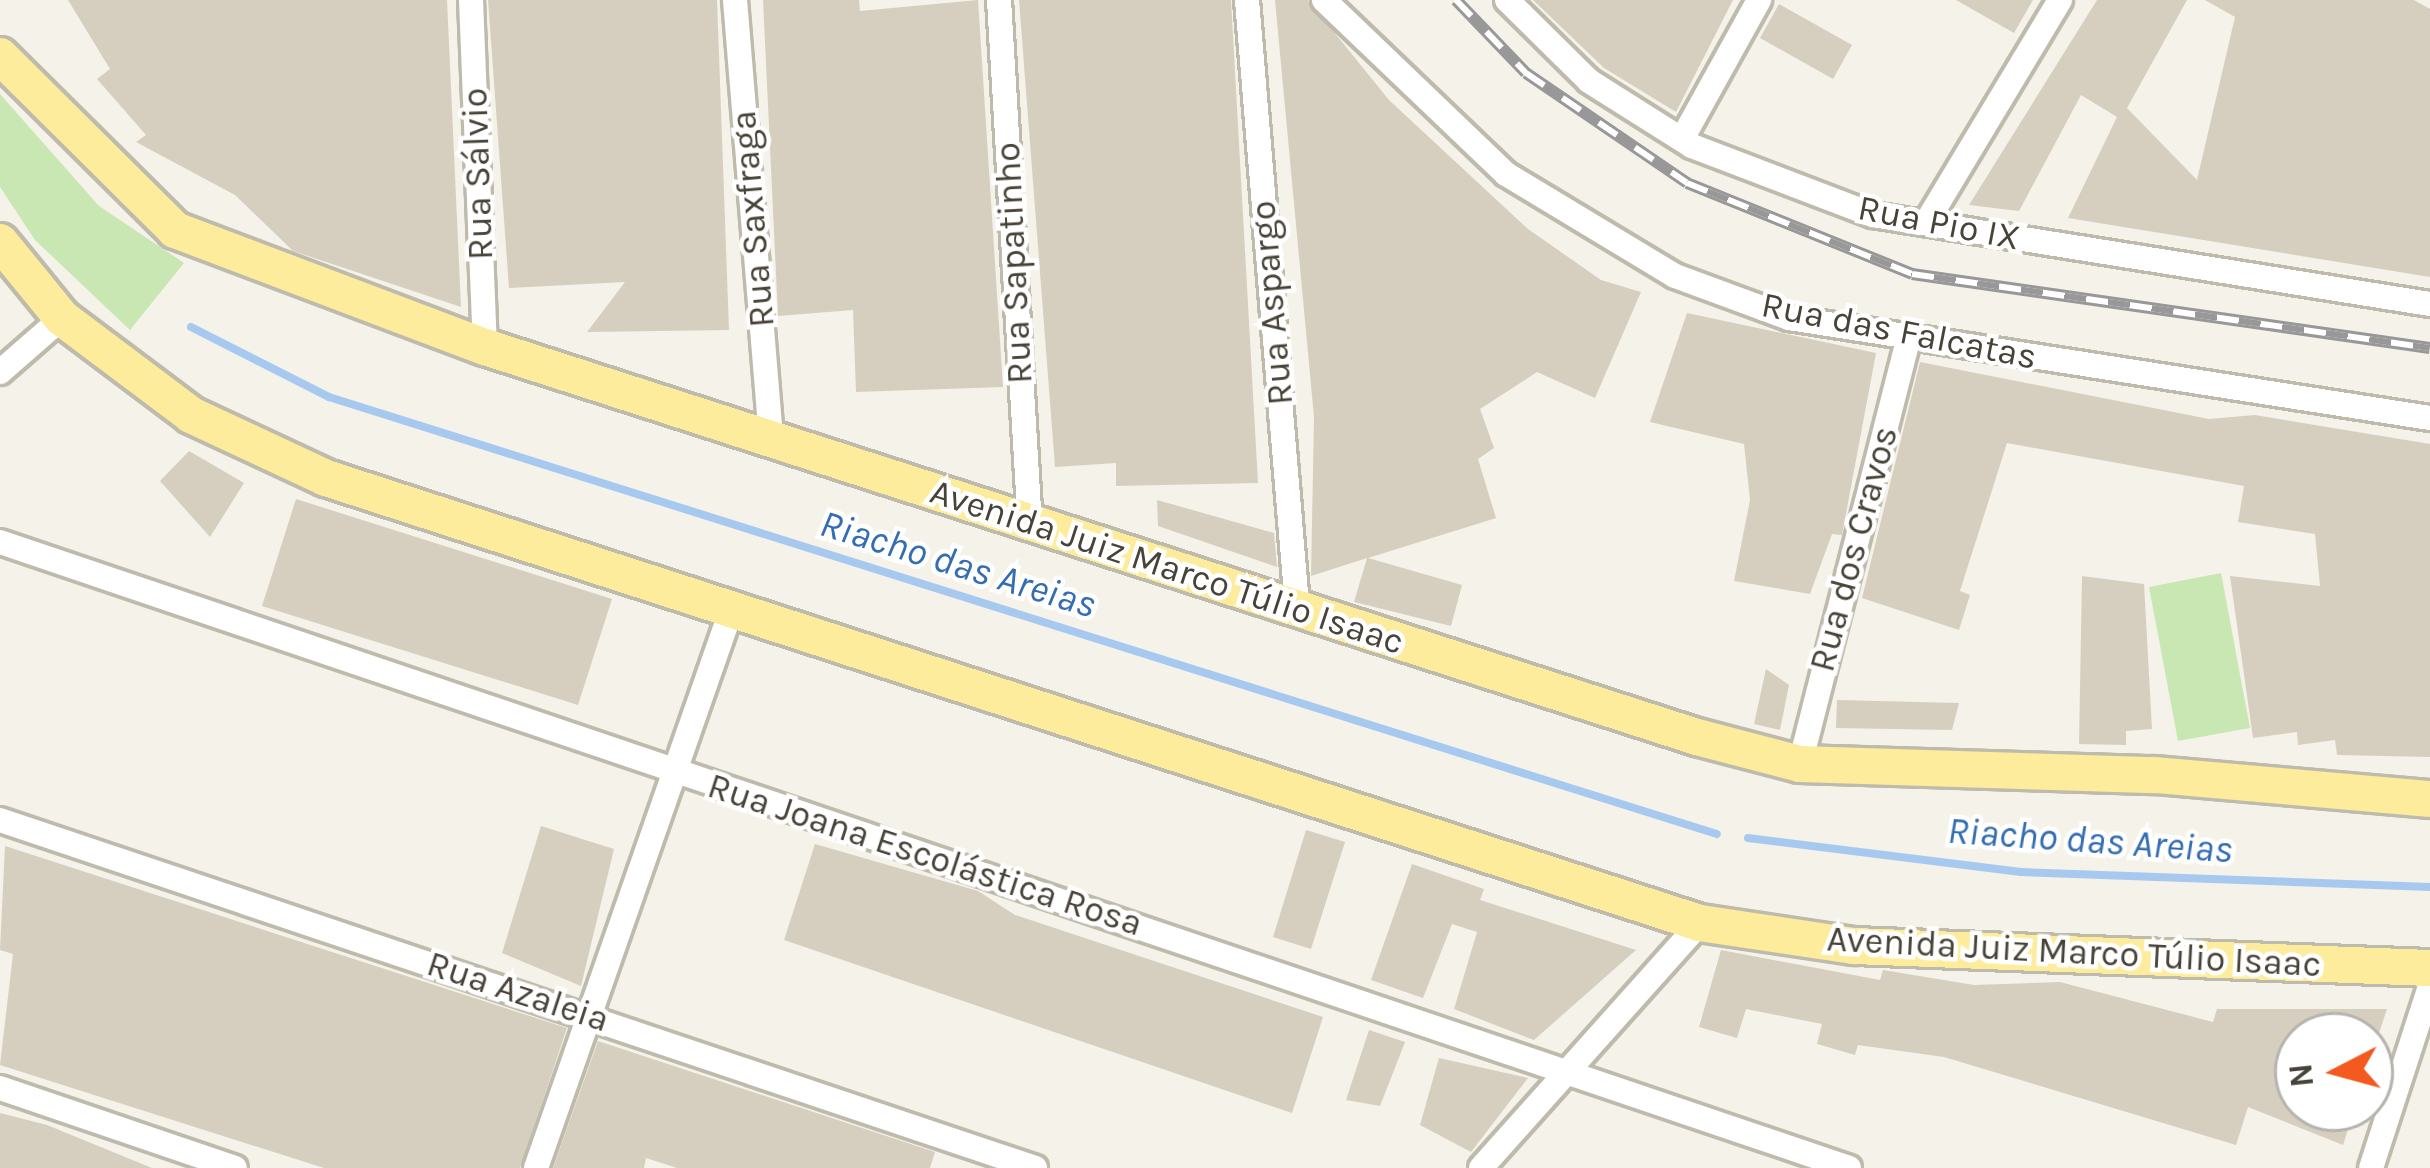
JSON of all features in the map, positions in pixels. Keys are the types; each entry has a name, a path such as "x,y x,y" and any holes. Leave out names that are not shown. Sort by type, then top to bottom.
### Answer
{"main road":[{"name":"Avenida Juiz Marco Túlio Isaac","path":"0,56 175,230 485,347 1030,526 1800,764 2155,775 2430,799"},
{"name":"Avenida Juiz Marco Túlio Isaac","path":"0,242 62,318 191,415 326,478 1700,923 1854,946 2430,968"}],"street":[{"name":"Rua Sálvio","path":"471,0 485,347"},
{"name":"Rua Saxfraga","path":"735,0 771,438"},
{"name":"Rua Sapatinho","path":"999,0 1030,526"},
{"name":"Rua Aspargo","path":"1247,0 1297,606"},
{"name":"Rua das Falcatas","path":"1324,0 1412,92 1583,230 1789,318 2430,418"},
{"name":"Rua Pio IX","path":"1507,0 1589,81 1682,139 1874,215 2430,304"},
{"path":"1682,139 1759,0"},
{"path":"1926,224 2060,0"},
{"path":"0,373 62,318"},
{"name":"Rua dos Cravos","path":"1800,764 1910,334"},
{"name":"Rua Joana Escolástica Rosa","path":"0,542 1579,1070 1849,1168"},
{"path":"536,1168 732,608"},
{"name":"Rua Azaleia","path":"0,820 1035,1168"},
{"path":"1481,1168 1579,1070 1700,923"},
{"path":"2371,1168 2430,986"},
{"path":"0,1088 235,1168"}],"green space":[{"path":"0,94 99,206 184,263 130,330 35,240 0,187"},
{"path":"2221,573 2250,728 2178,741 2149,587"}],"building":[{"path":"68,0 447,0 461,307 293,251 235,195 136,142 146,135 97,79 110,69"},
{"path":"488,0 717,0 729,330 587,332 625,282 509,288"},
{"path":"763,0 859,0 860,11 978,0 1003,387 856,392 853,310 778,316"},
{"path":"1019,0 1231,0 1258,483 1116,486 1116,463 1055,467"},
{"path":"1275,0 1308,0 1389,100 1528,229 1601,280 1641,292 1595,398 1537,372 1480,409 1494,448 1478,459 1496,518 1368,558 1462,585 1451,626 1354,602 1367,558 1311,576 1314,417"},
{"path":"1533,0 1733,0 1676,112 1604,68"},
{"path":"1956,0 2033,0 2014,33"},
{"path":"2097,0 2187,0 2127,108 2197,180 2235,17 2205,0 2414,0 2430,9 2430,277 2068,218 2117,117 2081,95 2019,211 1969,205"},
{"path":"1779,4 1852,45 1833,79 1760,38"},
{"path":"1687,313 1876,353 1842,535 1832,534 1810,594 1734,581 1750,500 1744,444 1650,422"},
{"path":"1920,362 2209,419 2255,415 2430,444 2430,757 2337,755 2335,740 2298,745 2297,732 2253,738 2230,576 2320,586 2315,534 2238,522 2244,486 2007,443 1960,591 1970,595 1959,630 1862,598"},
{"path":"189,451 244,483 210,537 160,481"},
{"path":"296,499 612,599 578,705 262,606"},
{"path":"1157,500 1274,533 1277,567 1158,526"},
{"path":"2082,576 2144,584 2152,729 2126,731 2126,745 2079,744"},
{"path":"1766,669 1789,685 1780,730 1754,724"},
{"path":"1837,700 1959,703 1952,730 1836,728"},
{"path":"541,826 614,849 581,986 502,953"},
{"path":"1306,830 1345,842 1311,949 1273,937"},
{"path":"815,844 978,891 1015,915 1323,1017 1292,1113 784,940"},
{"path":"5,846 567,1028 520,1168 324,1168 0,1065 13,954 0,950"},
{"path":"1412,864 1484,889 1480,900 1636,950 1534,1040 1454,1009 1477,932 1452,924 1423,998 1371,980"},
{"path":"1721,950 1880,980 1883,970 1974,985 2060,982 2213,1022 2217,1009 2387,1009 2274,1012 2274,1117 2248,1107 2236,1145 1944,1057 1858,1045 1855,1055 1817,1044 1822,1024 1746,1009 1737,1038 1699,1027"},
{"path":"1369,1030 1405,1042 1380,1106 1346,1100"},
{"path":"598,1041 935,1152 930,1168 677,1168 646,1158 644,1168 553,1168"},
{"path":"1439,1058 1528,1078 1471,1152 1420,1125"},
{"path":"0,1113 47,1125 152,1168 0,1168"},
{"path":"2310,1132 2347,1132 2343,1145"}],"waterway":[{"name":"Riacho das Areias","path":"191,327 329,397 1717,834"},
{"name":"Riacho das Areias","path":"1748,838 2021,872 2430,887"}],"railway":[{"path":"1456,0 1526,73 1687,183 1912,274 2430,348"}]}
